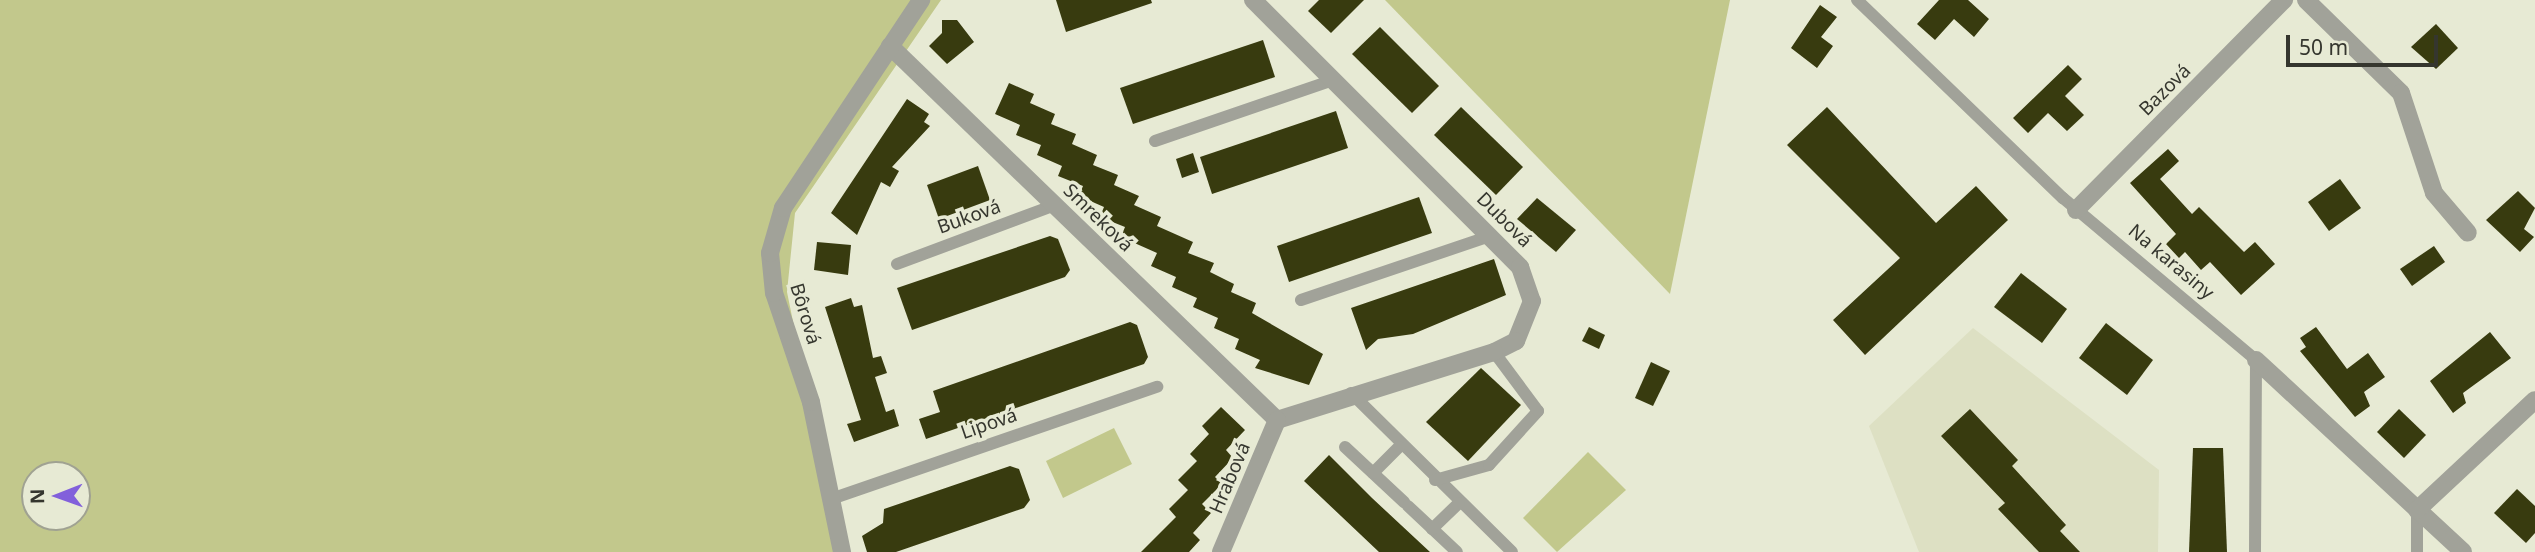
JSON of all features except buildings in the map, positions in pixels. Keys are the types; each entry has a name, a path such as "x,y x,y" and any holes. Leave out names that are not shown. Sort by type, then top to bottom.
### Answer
{"street":[{"name":"Bôrová","path":"842,552 834,498 774,293 770,253 783,208 921,0"},
{"name":"Dubová","path":"1253,0 1520,267 1532,301 1516,341 1494,352 1351,393 1277,420"},
{"name":"Bazová","path":"2076,210 2284,0"},
{"path":"2306,0 2401,93 2434,193 2468,233"},
{"name":"Smreková","path":"890,46 1277,420"},
{"name":"Na karasiny","path":"2256,360 2463,552"},
{"path":"2417,509 2535,400"},
{"name":"Hrabová","path":"1221,552 1277,420"}],"lane":[{"name":"Na karasiny","path":"1857,0 2076,210 2256,360"},
{"path":"1155,141 1334,80"},
{"name":"Buková","path":"897,264 1055,205"},
{"path":"1301,299 1490,236"},
{"path":"1435,480 1489,465 1538,411 1494,352"},
{"path":"2255,552 2256,360"},
{"name":"Lipová","path":"834,498 1157,387"},
{"path":"1351,393 1399,447 1512,552"},
{"path":"1345,447 1457,552"},
{"path":"1373,473 1399,447"},
{"path":"1432,529 1459,503"},
{"path":"2417,509 2417,552"}],"shaded area":[{"path":"1973,328 2159,470 2158,552 1919,552 1869,426"}],"green space":[{"path":"0,0 941,0 795,213 787,292 840,552 0,552"},
{"path":"1385,0 1730,0 1670,294"},
{"path":"1114,428 1132,464 1063,498 1046,461"},
{"path":"1588,452 1626,490 1557,552 1523,518"}]}
